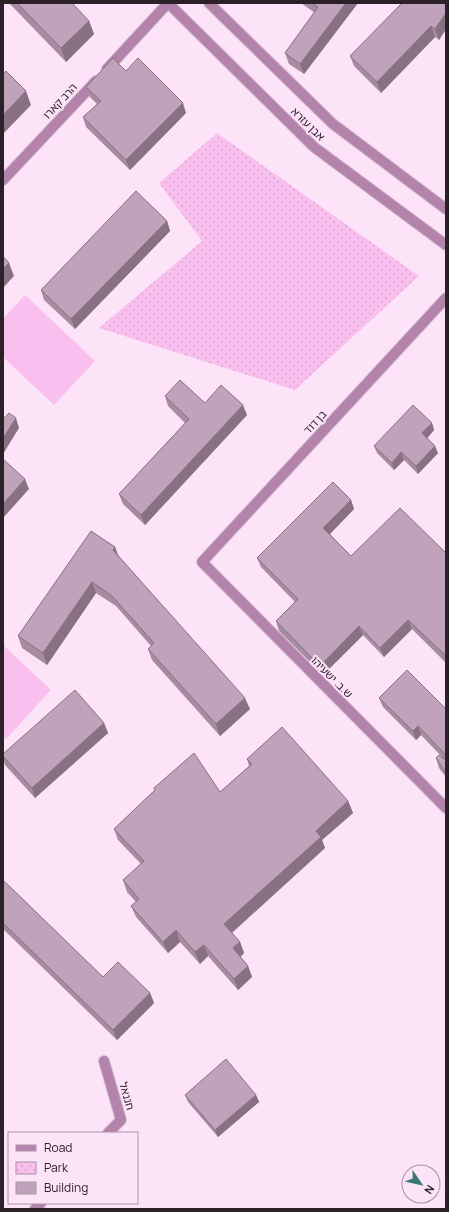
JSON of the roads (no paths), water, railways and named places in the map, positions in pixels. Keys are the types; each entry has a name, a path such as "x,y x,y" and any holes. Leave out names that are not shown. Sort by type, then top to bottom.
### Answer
{"street":[{"name":"אבן עזרא","path":"168,3 314,147 446,245"},
{"name":"הרב קארו","path":"3,180 168,3"},
{"name":"אבן עזרא","path":"209,3 333,124 446,209"},
{"name":"בן דוד","path":"202,562 446,298"},
{"name":"ש.ב. ישעיהו","path":"202,562 446,808"},
{"name":"חננאל","path":"104,1062 121,1120 109,1132"}]}
